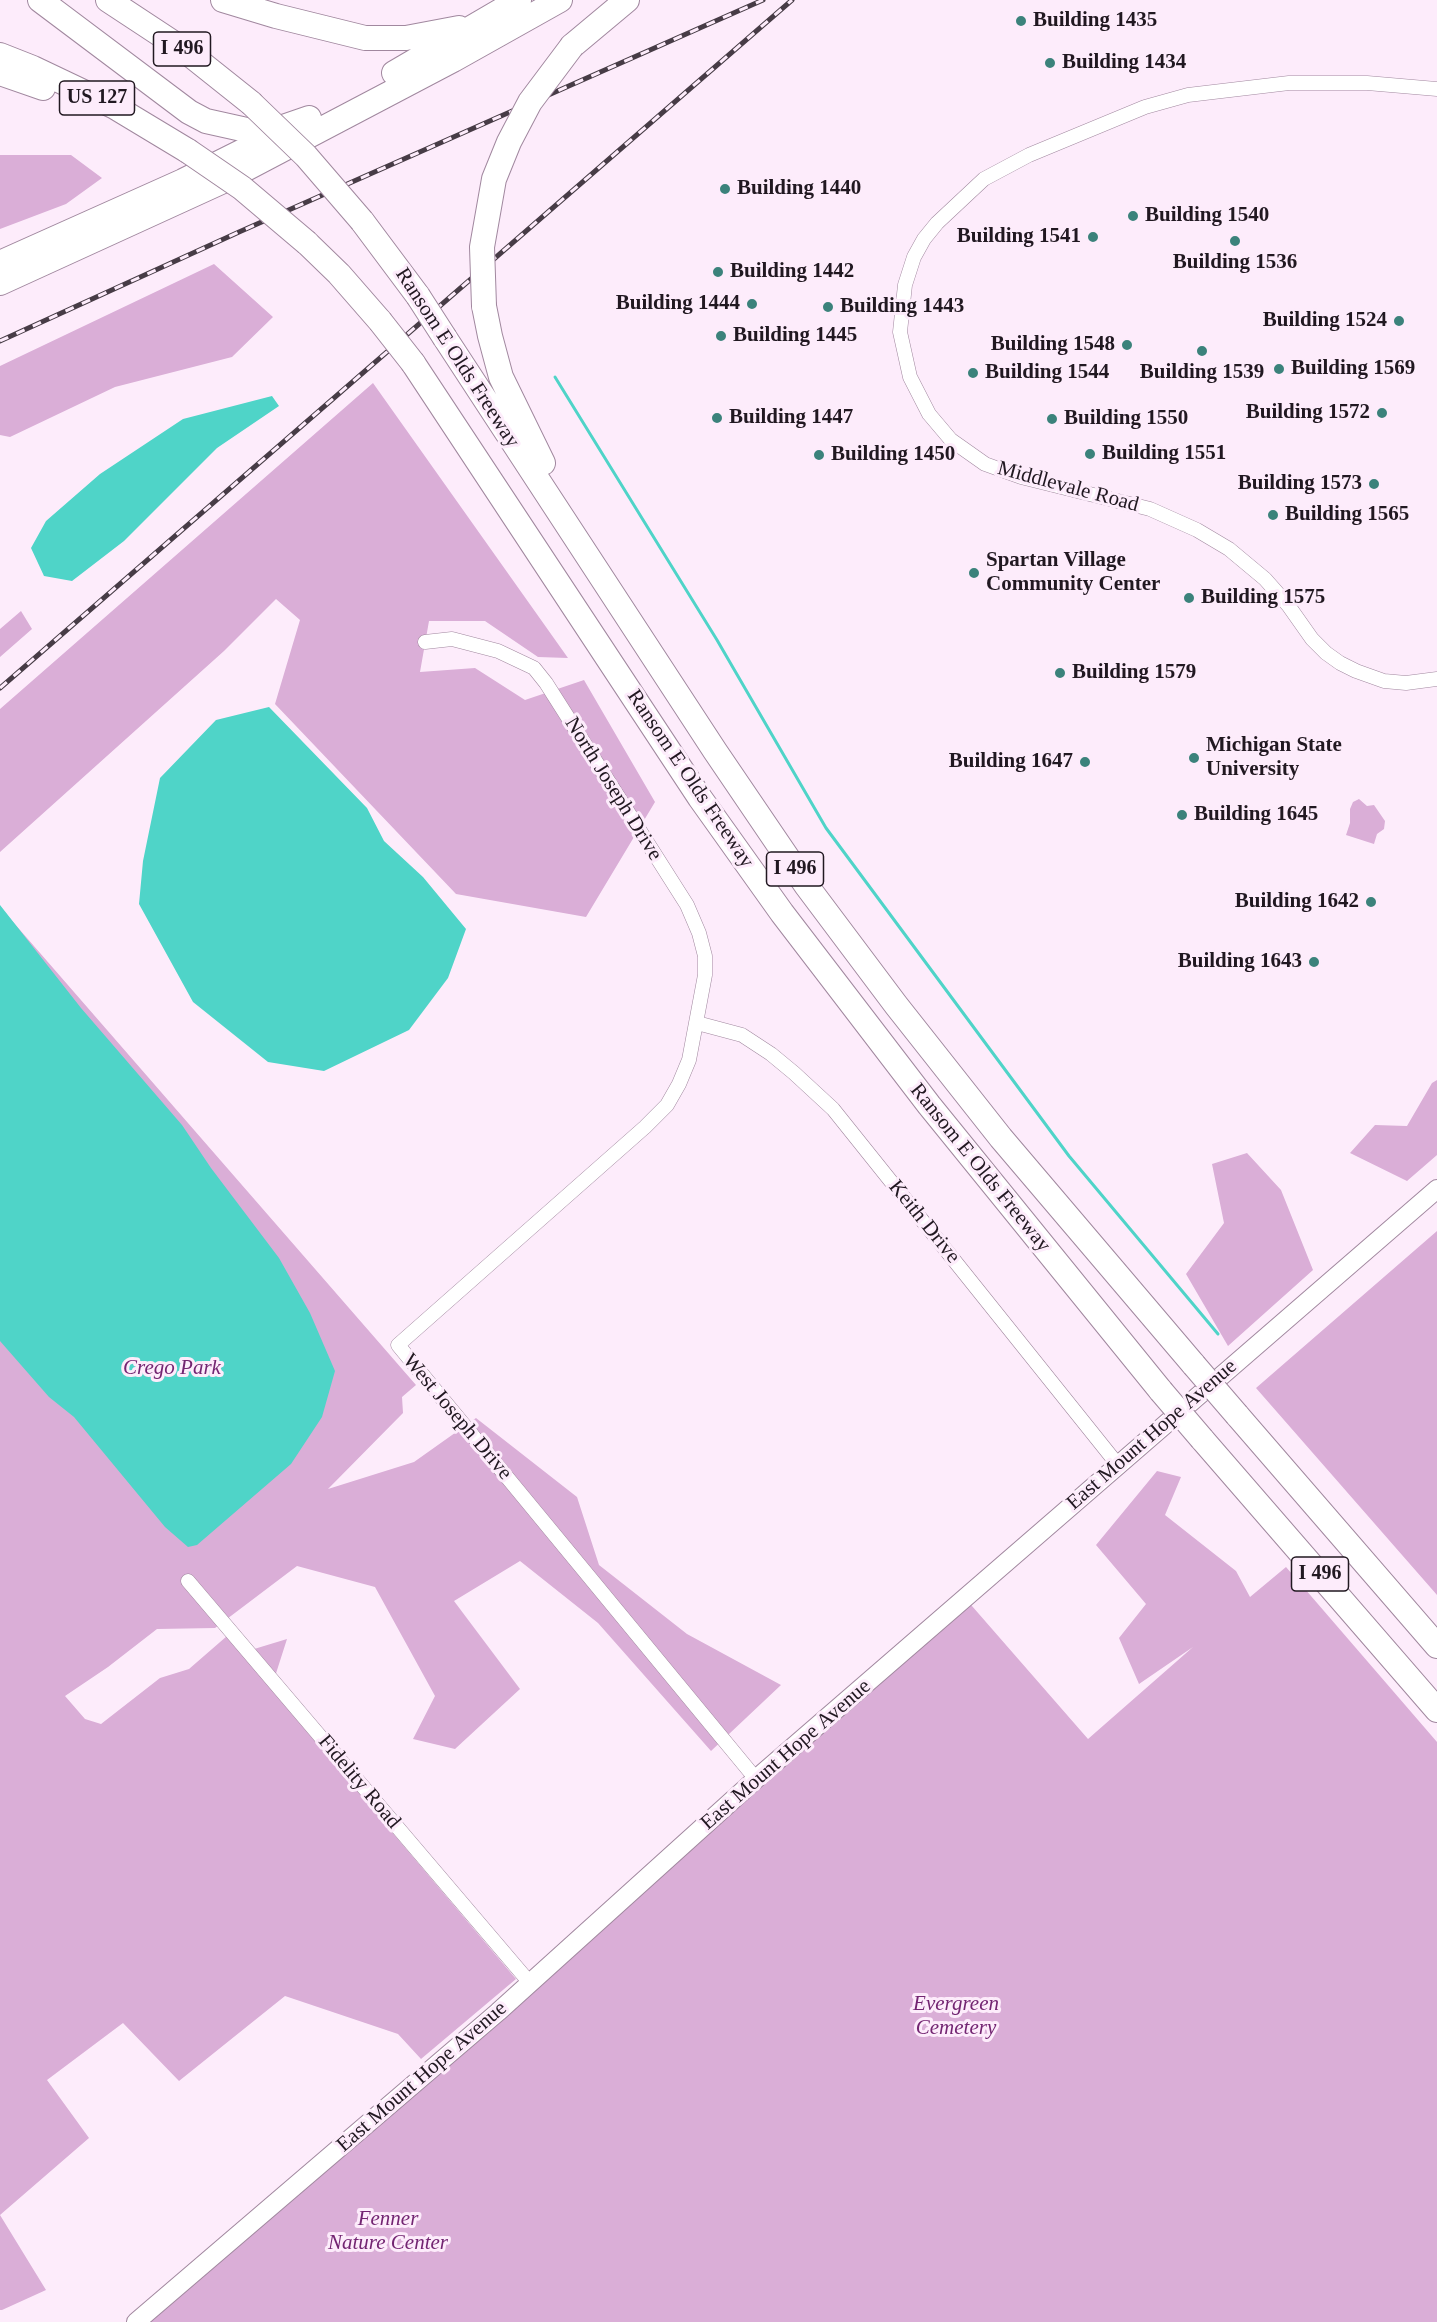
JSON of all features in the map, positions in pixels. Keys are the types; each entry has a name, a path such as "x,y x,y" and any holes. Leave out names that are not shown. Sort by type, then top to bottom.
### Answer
{"highway":[{"path":"40,0 189,112 206,121 251,131 280,128 309,118"},
{"name":"Ransom E Olds Freeway","path":"108,0 187,52 251,103 306,156 362,221 418,296 766,829 852,947 1001,1138 1437,1646"},
{"path":"223,0 365,38 406,38 478,24"},
{"path":"0,283 221,182 449,52 478,24 519,0"},
{"path":"0,263 183,182 309,118 560,0"},
{"path":"601,578 508,393 495,358 484,306 482,246 494,179 508,142 530,102 572,46 627,0"},
{"name":"US 127","path":"0,55 115,107 188,151"},
{"name":"Ransom E Olds Freeway","path":"0,73 78,102 188,151 251,195 339,274 380,321 412,363 700,798 782,913 936,1114 1161,1391 1437,1710"}],"street":[{"name":"Middlevale Road","path":"1437,89 1366,82 1289,83 1188,95 1145,107 1029,155 984,179 945,215 924,239 914,257 905,285 900,332 910,377 929,414 951,440 985,464 1021,477 1150,509 1197,530 1229,549 1265,579 1288,604 1312,639 1340,663 1384,681 1406,683 1437,678"},
{"name":"North Joseph Drive","path":"424,642 452,639 498,651 534,668 546,683 691,915 699,933 705,956 705,975 697,1023"},
{"name":"Keith Drive","path":"697,1023 742,1035 795,1073 833,1109 1118,1465"},
{"name":"West Joseph Drive","path":"697,1023 689,1060 667,1105 398,1345 756,1779"},
{"name":"East Mount Hope Avenue","path":"136,2322 530,1983 756,1779 1437,1189"},
{"name":"Fidelity Road","path":"188,1581 530,1983"}],"green space":[{"path":"0,155 71,155 102,178 66,204 0,229"},
{"path":"214,264 273,317 232,357 115,387 10,437 0,435 0,366"},
{"path":"373,383 568,658 538,657 485,621 429,621 420,672 475,668 525,700 584,680 655,802 586,917 456,894 275,704 300,620 276,599 224,651 0,852 0,709"},
{"path":"21,611 32,629 0,657 0,629"},
{"path":"1359,799 1367,806 1374,805 1385,821 1384,829 1377,834 1374,844 1346,835 1350,823 1350,809 1353,802"},
{"name":"Crego Park","path":"0,907 416,1385 402,1397 403,1413 328,1489 414,1462 476,1418 577,1497 599,1565 687,1634 781,1685 711,1751 598,1623 520,1561 454,1601 520,1689 455,1749 413,1739 435,1696 375,1587 297,1566 215,1628 157,1629 108,1667 65,1696 85,1719 101,1724 160,1678 189,1669 227,1636 241,1653 287,1639 271,1689 516,1979 421,2059 398,2034 285,1996 179,2081 123,2023 47,2080 89,2138 0,2215"},
{"path":"1437,1080 1437,1155 1407,1181 1350,1153 1375,1125 1407,1126 1432,1083"},
{"path":"1247,1153 1281,1190 1313,1270 1228,1346 1186,1274 1224,1223 1212,1164"},
{"path":"1437,1231 1437,1595 1256,1388"},
{"name":"Evergreen Cemetery","path":"1157,1471 1181,1477 1165,1515 1236,1571 1250,1597 1286,1567 1437,1742 1437,2322 137,2322 965,1598 1088,1739 1193,1647 1139,1684 1119,1638 1146,1604 1096,1545"},
{"path":"0,2215 46,2290 2,2310 0,2310"}],"shaded area":[{"path":"272,396 279,406 217,448 124,541 72,581 44,576 31,548 46,521 100,474 183,419"},
{"path":"269,707 367,808 384,841 423,877 466,929 448,978 409,1030 324,1071 268,1062 193,1002 139,904 143,861 160,778 216,720"},
{"path":"0,905 81,1008 182,1125 211,1168 279,1258 310,1313 335,1371 322,1417 291,1464 197,1545 188,1547 165,1527 74,1417 49,1397 0,1341"}],"waterway":[{"path":"555,377 717,640 826,828 1069,1156 1218,1334"}],"railway":[{"path":"0,341 239,232 763,0"},
{"path":"0,688 792,0"}],"place":[{"name":"Building 1435","path":"1021,21"},
{"name":"Building 1434","path":"1050,63"},
{"name":"Building 1440","path":"725,189"},
{"name":"Building 1540","path":"1133,216"},
{"name":"Building 1541","path":"1093,237"},
{"name":"Building 1536","path":"1235,241"},
{"name":"Building 1442","path":"718,272"},
{"name":"Building 1444","path":"752,304"},
{"name":"Building 1443","path":"828,307"},
{"name":"Building 1524","path":"1399,321"},
{"name":"Building 1445","path":"721,336"},
{"name":"Building 1548","path":"1127,345"},
{"name":"Building 1539","path":"1202,351"},
{"name":"Building 1569","path":"1279,369"},
{"name":"Building 1544","path":"973,373"},
{"name":"Building 1572","path":"1382,413"},
{"name":"Building 1447","path":"717,418"},
{"name":"Building 1550","path":"1052,419"},
{"name":"Building 1551","path":"1090,454"},
{"name":"Building 1450","path":"819,455"},
{"name":"Building 1573","path":"1374,484"},
{"name":"Building 1565","path":"1273,515"},
{"name":"Spartan Village Community Center","path":"974,573"},
{"name":"Building 1575","path":"1189,598"},
{"name":"Building 1579","path":"1060,673"},
{"name":"Michigan State University","path":"1194,758"},
{"name":"Building 1647","path":"1085,762"},
{"name":"Building 1645","path":"1182,815"},
{"name":"Building 1642","path":"1371,902"},
{"name":"Building 1643","path":"1314,962"}],"park label":[{"name":"Fenner Nature Center","path":"388,2231"}]}
